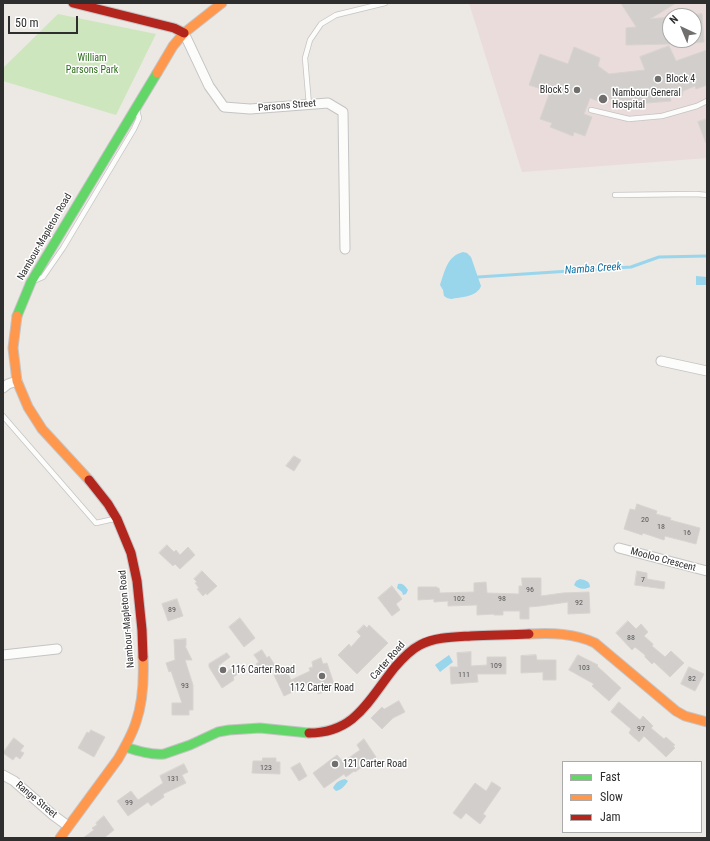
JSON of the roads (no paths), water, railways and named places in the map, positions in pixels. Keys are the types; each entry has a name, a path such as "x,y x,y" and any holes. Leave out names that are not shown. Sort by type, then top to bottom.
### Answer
{"main road":[{"path":"73,3 174,28 184,33"},
{"name":"Nambour-Mapleton Road","path":"60,838 113,766 125,747 136,722 142,696 144,671 142,630 137,580 131,553 118,520 108,504 90,482 42,430 28,407 17,381 13,348 17,314 31,282 173,46 184,33 222,3"},
{"name":"Carter Road","path":"125,747 148,753 163,754 188,746 212,734 226,730 246,728 315,733 328,731 341,726 356,715 399,662 414,647 435,639 463,637 559,634 589,640 624,666 676,711 685,716 707,722"}],"street":[{"name":"Parsons Street","path":"184,33 209,86 224,108 250,109 328,103 343,112 345,249"},
{"path":"660,361 707,371"},
{"path":"3,388 8,384 17,381"},
{"name":"Mooloo Crescent","path":"619,548 707,571"},
{"path":"3,654 58,649"},
{"name":"Range Street","path":"3,775 14,781 68,826"}],"lane":[{"path":"309,105 305,58 310,40 321,24 336,15 385,3"},
{"path":"591,110 629,119 662,116 707,102"},
{"path":"615,196 707,195"},
{"path":"3,416 96,523 118,520"}],"water":[{"path":"463,252 467,253 471,257 481,286 476,292 464,297 451,299 447,298 444,296 440,285 443,274 453,257"},
{"path":"696,276 707,277 707,285 696,285"},
{"path":"580,579 588,582 590,587 582,589 574,585 576,581"},
{"path":"398,584 403,584 406,587 408,590 406,594 403,595 397,588"},
{"path":"449,655 453,662 440,672 435,665"},
{"path":"345,779 348,781 341,789 336,791 333,788 338,782"}],"waterway":[{"name":"Namba Creek","path":"478,277 631,267 659,257 707,256"}],"place":[{"name":"Block 4","path":"658,79"},
{"name":"Block 5","path":"577,90"},
{"name":"Nambour General Hospital","path":"603,99"},
{"name":"116 Carter Road","path":"223,670"},
{"name":"112 Carter Road","path":"322,676"},
{"name":"121 Carter Road","path":"335,764"}],"park label":[{"name":"William Parsons Park","path":"92,64"}]}
